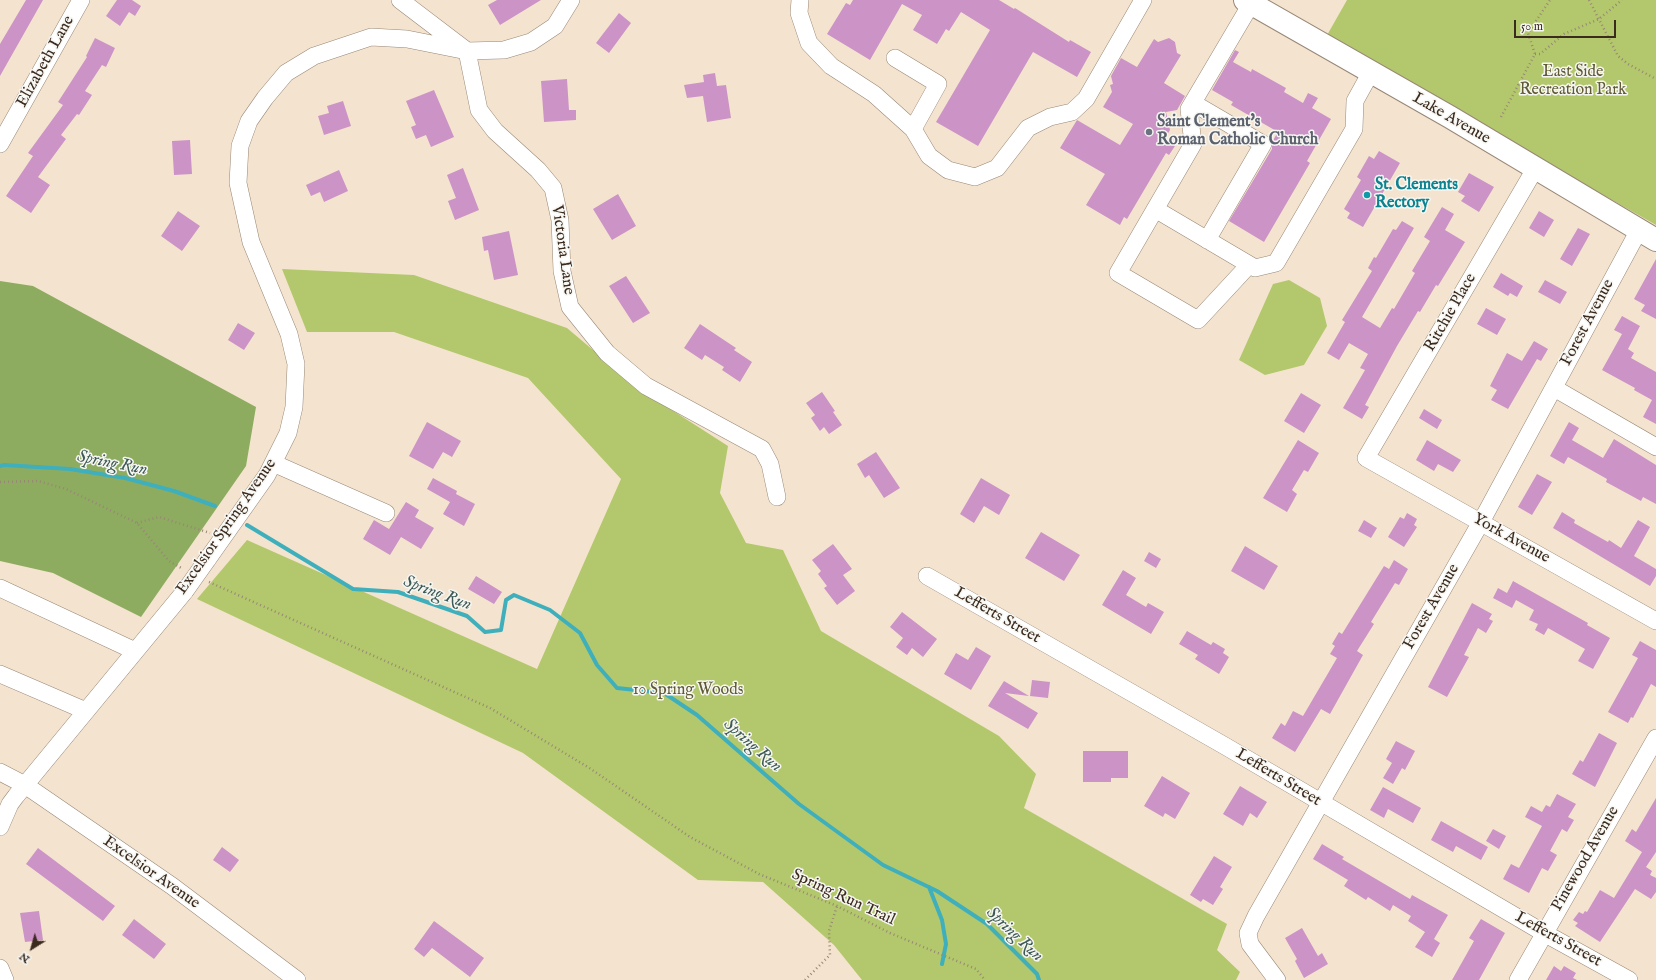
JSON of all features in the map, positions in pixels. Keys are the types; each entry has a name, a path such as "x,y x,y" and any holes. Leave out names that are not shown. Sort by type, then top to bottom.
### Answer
{"main road":[{"name":"Lake Avenue","path":"1247,1 1371,72 1647,235"}],"street":[{"name":"Elizabeth Lane","path":"0,144 81,0"},
{"name":"Excelsior Spring Avenue","path":"0,827 10,804 185,590 222,540 267,475 288,433 294,407 296,364 288,334 251,242 238,183 240,146 249,121 265,98 286,73 314,56 336,47 371,37 407,40 467,51 504,50 531,42 555,26 571,0"},
{"path":"800,0 799,12 809,43 831,66 874,94 913,129 928,156 948,170 975,177 997,168 1028,128 1050,117 1072,112 1086,99 1143,0"},
{"path":"403,1 448,38 467,51"},
{"path":"1247,1 1189,109 1193,144 1118,272 1198,320 1252,267 1276,263 1354,129 1355,101 1371,72"},
{"name":"Victoria Lane","path":"467,51 479,110 495,131 538,170 553,188 560,220 562,271 570,307 607,353 646,386 762,449 770,464 777,497"},
{"path":"895,58 938,84 913,129"},
{"path":"1193,103 1263,144 1207,240"},
{"name":"Ritchie Place","path":"1366,458 1535,168"},
{"path":"1155,209 1252,267"},
{"name":"Forest Avenue","path":"1277,980 1250,944 1248,933 1256,916 1481,522 1554,388 1647,235"},
{"path":"1554,388 1656,447"},
{"name":"York Avenue","path":"1366,458 1656,621"},
{"path":"274,463 386,513"},
{"name":"Lefferts Street","path":"927,576 1218,742 1544,933 1629,980"},
{"path":"0,588 135,651"},
{"path":"0,674 86,712"},
{"name":"Pinewood Avenue","path":"1518,980 1656,738"},
{"name":"Excelsior Avenue","path":"0,772 25,785 172,886 297,980"},
{"path":"0,968 5,980"}],"path":[{"path":"1500,117 1535,54 1528,33 1550,0"},
{"path":"1589,0 1618,56 1656,79"},
{"path":"1535,54 1540,54 1564,34 1599,19 1622,0"},
{"path":"0,482 38,481 66,489 137,523 169,561 189,572"},
{"path":"137,523 159,517 207,531 222,540"},
{"name":"Spring Run Trail","path":"203,579 490,708 592,768 690,837 759,874 837,906 890,933 937,953 953,958 976,969 985,980"},
{"path":"805,980 830,955 829,932 837,906"}],"green space":[{"name":"East Side Recreation Park","path":"1347,0 1656,0 1656,225 1326,37"},
{"name":"10 Spring Woods","path":"282,269 414,275 567,328 639,389 728,446 720,493 746,543 783,550 821,631 999,736 1036,774 1024,808 1227,924 1217,950 1240,972 1236,980 862,980 834,945 763,882 698,880 523,753 197,599 247,540 537,669 621,479 528,378 394,332 307,332"},
{"path":"1289,280 1320,298 1327,326 1304,365 1265,375 1239,360 1273,284"},
{"path":"0,281 33,286 256,407 246,466 141,617 53,573 0,561"}],"building":[{"path":"26,0 43,0 0,76 0,44"},
{"path":"117,0 132,0 141,6 135,16 129,12 120,26 106,16"},
{"path":"497,0 541,0 500,25 488,5"},
{"path":"853,0 999,0 1014,9 1015,8 1069,42 1070,40 1091,52 1077,77 1033,52 978,146 936,122 990,30 961,12 949,31 946,29 937,44 913,30 922,15 902,4 870,60 827,34 846,3 850,5"},
{"path":"619,13 631,23 609,53 596,43"},
{"path":"95,38 115,48 106,67 102,65 85,91 92,95 79,115 77,114 61,135 66,139 38,177 50,185 31,213 6,196 33,156 28,153 63,105 58,102 87,57 86,56"},
{"name":"Saint Clement's Roman Catholic Church","path":"1169,38 1175,42 1177,53 1181,55 1164,83 1185,96 1177,110 1166,112 1170,130 1164,140 1175,146 1169,155 1166,153 1127,219 1124,217 1120,225 1086,205 1105,174 1060,148 1077,120 1120,145 1133,124 1103,107 1112,92 1110,85 1113,84 1111,76 1121,58 1137,67 1154,39 1158,42"},
{"path":"1235,50 1239,52 1233,62 1251,72 1252,69 1286,88 1284,92 1303,103 1308,93 1318,98 1312,108 1331,119 1307,161 1310,163 1264,242 1229,221 1272,149 1272,142 1278,132 1231,105 1233,102 1212,90"},
{"path":"715,73 717,86 726,85 731,118 707,122 703,96 687,98 684,85 704,82 703,75"},
{"path":"567,79 569,110 576,110 576,120 544,122 541,81"},
{"path":"434,90 454,137 431,147 426,135 416,139 411,127 416,125 406,101"},
{"path":"343,101 351,126 324,135 318,116 329,113 327,106"},
{"path":"190,140 192,174 174,175 172,141"},
{"name":"St. Clements Rectory","path":"1379,151 1400,163 1363,227 1347,218 1350,213 1344,209 1361,180 1357,177 1369,156 1374,159"},
{"path":"463,168 479,210 455,220 448,201 456,198 447,175"},
{"path":"339,170 348,191 324,202 320,192 311,196 306,185"},
{"path":"1469,173 1494,187 1479,212 1461,201 1465,196 1458,192"},
{"path":"618,194 636,226 612,240 593,209"},
{"path":"1442,207 1454,214 1445,230 1465,242 1438,286 1436,285 1420,312 1418,311 1397,346 1365,405 1369,407 1362,419 1343,408 1365,370 1360,368 1368,354 1349,343 1339,360 1327,353 1345,322 1342,320 1372,271 1368,268 1374,257 1376,258 1393,229 1396,230 1402,221 1414,228 1362,317 1380,328 1392,308 1394,309 1415,273 1412,271 1430,241 1424,237"},
{"path":"178,211 200,226 182,251 161,236"},
{"path":"1539,211 1554,220 1544,237 1529,228"},
{"path":"1578,228 1590,234 1572,266 1560,259"},
{"path":"509,231 518,275 494,280 488,250 484,251 482,237"},
{"path":"1656,259 1656,319 1641,311 1645,305 1634,299"},
{"path":"1501,273 1523,286 1517,297 1510,293 1508,296 1493,287"},
{"path":"626,276 650,313 633,323 609,286"},
{"path":"1545,280 1567,292 1560,304 1538,292"},
{"path":"1486,308 1506,319 1497,335 1477,324"},
{"path":"1622,316 1640,326 1628,349 1634,353 1631,358 1656,372 1656,424 1643,417 1652,400 1634,390 1635,388 1602,370 1622,334 1614,330"},
{"path":"238,323 255,333 244,350 228,340"},
{"path":"700,324 736,348 734,350 752,362 740,382 722,370 724,367 705,355 702,360 684,348"},
{"path":"1534,341 1548,349 1541,361 1537,359 1508,409 1491,400 1497,390 1490,386 1507,353 1522,361"},
{"path":"822,392 835,411 833,412 842,425 829,434 824,427 820,431 811,418 815,415 806,403"},
{"path":"1301,393 1321,405 1304,433 1284,421"},
{"path":"1424,409 1442,420 1437,429 1419,418"},
{"path":"427,422 461,441 452,457 443,452 433,469 409,456"},
{"path":"1569,422 1579,428 1572,440 1603,458 1614,439 1656,465 1656,504 1643,497 1641,501 1606,482 1607,479 1568,457 1564,464 1550,456"},
{"path":"1298,440 1319,453 1308,472 1304,470 1292,490 1297,494 1287,512 1263,498"},
{"path":"1427,440 1461,460 1453,472 1438,464 1434,471 1416,460"},
{"path":"876,452 900,488 884,498 869,475 865,478 857,464"},
{"path":"1537,474 1552,482 1532,515 1518,507"},
{"path":"433,478 457,491 456,494 475,504 464,526 443,514 450,502 427,489"},
{"path":"981,478 1010,495 999,515 984,506 974,523 960,514"},
{"path":"406,502 419,510 415,517 434,528 421,549 401,537 390,555 363,539 374,520 389,529"},
{"path":"1562,512 1575,520 1574,523 1608,542 1609,540 1621,548 1638,520 1650,527 1634,556 1656,569 1656,576 1650,586 1553,528"},
{"path":"1407,513 1417,519 1414,525 1417,527 1404,547 1388,537 1400,517 1404,519"},
{"path":"1364,520 1377,528 1371,538 1358,531"},
{"path":"1041,532 1080,555 1064,581 1025,558"},
{"path":"833,544 852,569 843,575 855,591 837,605 824,588 827,586 818,574 821,571 812,560"},
{"path":"1245,546 1278,566 1264,590 1231,571"},
{"path":"1149,552 1161,559 1156,568 1144,561"},
{"path":"1394,560 1408,569 1399,585 1395,583 1371,622 1374,624 1357,651 1363,655 1330,714 1321,709 1295,752 1272,738 1281,723 1285,726 1293,711 1303,716 1337,658 1330,654 1335,646 1332,644 1339,632 1342,634 1384,566 1389,569"},
{"path":"1123,570 1136,578 1126,595 1146,607 1148,603 1164,612 1151,634 1102,605"},
{"path":"476,576 502,592 494,604 468,589"},
{"path":"1513,581 1588,623 1587,625 1610,638 1593,669 1578,661 1585,649 1548,628 1544,635 1535,630 1538,624 1529,620 1534,610 1516,600 1512,608 1493,598 1498,588 1507,593"},
{"path":"1472,603 1492,614 1489,619 1493,621 1486,633 1478,628 1464,655 1469,657 1447,697 1428,687"},
{"path":"902,612 937,639 923,657 912,648 907,655 896,647 903,638 890,627"},
{"path":"1187,631 1211,645 1213,642 1225,649 1223,653 1229,657 1219,674 1195,659 1198,655 1179,644"},
{"path":"1640,641 1656,650 1656,687 1651,684 1633,718 1631,717 1628,723 1608,712 1638,658 1632,655"},
{"path":"976,647 991,656 971,690 944,674 956,653 968,660"},
{"path":"1032,680 1050,682 1048,698 1030,696"},
{"path":"1004,681 1029,696 1005,693 1038,713 1028,729 988,706"},
{"path":"1599,733 1617,743 1595,787 1572,774 1580,760 1583,762"},
{"path":"1396,741 1415,751 1405,770 1402,768 1393,784 1383,778 1392,763 1386,759"},
{"path":"1083,751 1128,751 1128,778 1111,778 1111,782 1083,782"},
{"path":"1162,776 1190,793 1175,819 1165,813 1163,817 1144,806"},
{"path":"1240,786 1267,802 1257,818 1250,813 1243,826 1223,814"},
{"path":"1383,787 1421,808 1413,823 1388,809 1384,818 1370,810"},
{"path":"1557,794 1576,804 1568,817 1574,820 1567,832 1562,829 1550,851 1557,855 1548,871 1542,868 1529,893 1503,879 1511,864 1519,868 1542,826 1525,817 1531,806 1542,812 1546,805 1550,807"},
{"path":"1656,798 1656,852 1646,867 1652,871 1650,875 1656,878 1656,892 1651,899 1635,889 1600,942 1575,926 1578,923 1573,920 1579,912 1583,914 1585,911 1587,912 1600,890 1614,898 1642,852 1625,841 1632,829 1636,832"},
{"path":"1441,821 1488,847 1481,860 1456,846 1453,852 1431,840"},
{"path":"1493,829 1506,836 1499,849 1486,841"},
{"path":"1322,844 1344,857 1342,859 1410,899 1412,895 1448,915 1434,939 1440,943 1432,957 1415,947 1425,932 1408,921 1411,916 1393,905 1390,911 1368,897 1366,900 1344,886 1348,880 1313,859"},
{"path":"222,847 239,860 230,872 213,860"},
{"path":"38,848 115,906 103,921 26,864"},
{"path":"1214,856 1232,867 1220,887 1223,889 1213,905 1203,899 1201,902 1190,895"},
{"path":"39,911 43,940 25,942 20,913"},
{"path":"134,919 166,944 154,959 122,935"},
{"path":"1481,919 1505,933 1479,980 1452,980 1474,941 1469,938"},
{"path":"434,921 484,958 470,977 432,948 424,957 414,949"},
{"path":"1302,928 1318,956 1322,953 1328,964 1304,978 1295,961 1297,959 1285,938"},
{"path":"1554,966 1561,971 1564,966 1576,973 1573,978 1577,980 1546,980"}],"waterway":[{"name":"Spring Run","path":"0,466 70,469 125,478 174,491 215,506"},
{"name":"Spring Run","path":"247,525 353,589 398,592 467,616 485,632 501,630 506,600 514,595 550,610 580,633 597,665 617,688 664,693 697,715 799,804 883,865 937,891 987,924 1037,974 1039,980"},
{"path":"929,887 942,920 946,944 942,964"}],"place":[{"name":"Saint Clement's Roman Catholic Church","path":"1149,132"},
{"name":"St. Clements Rectory","path":"1367,195"}]}
